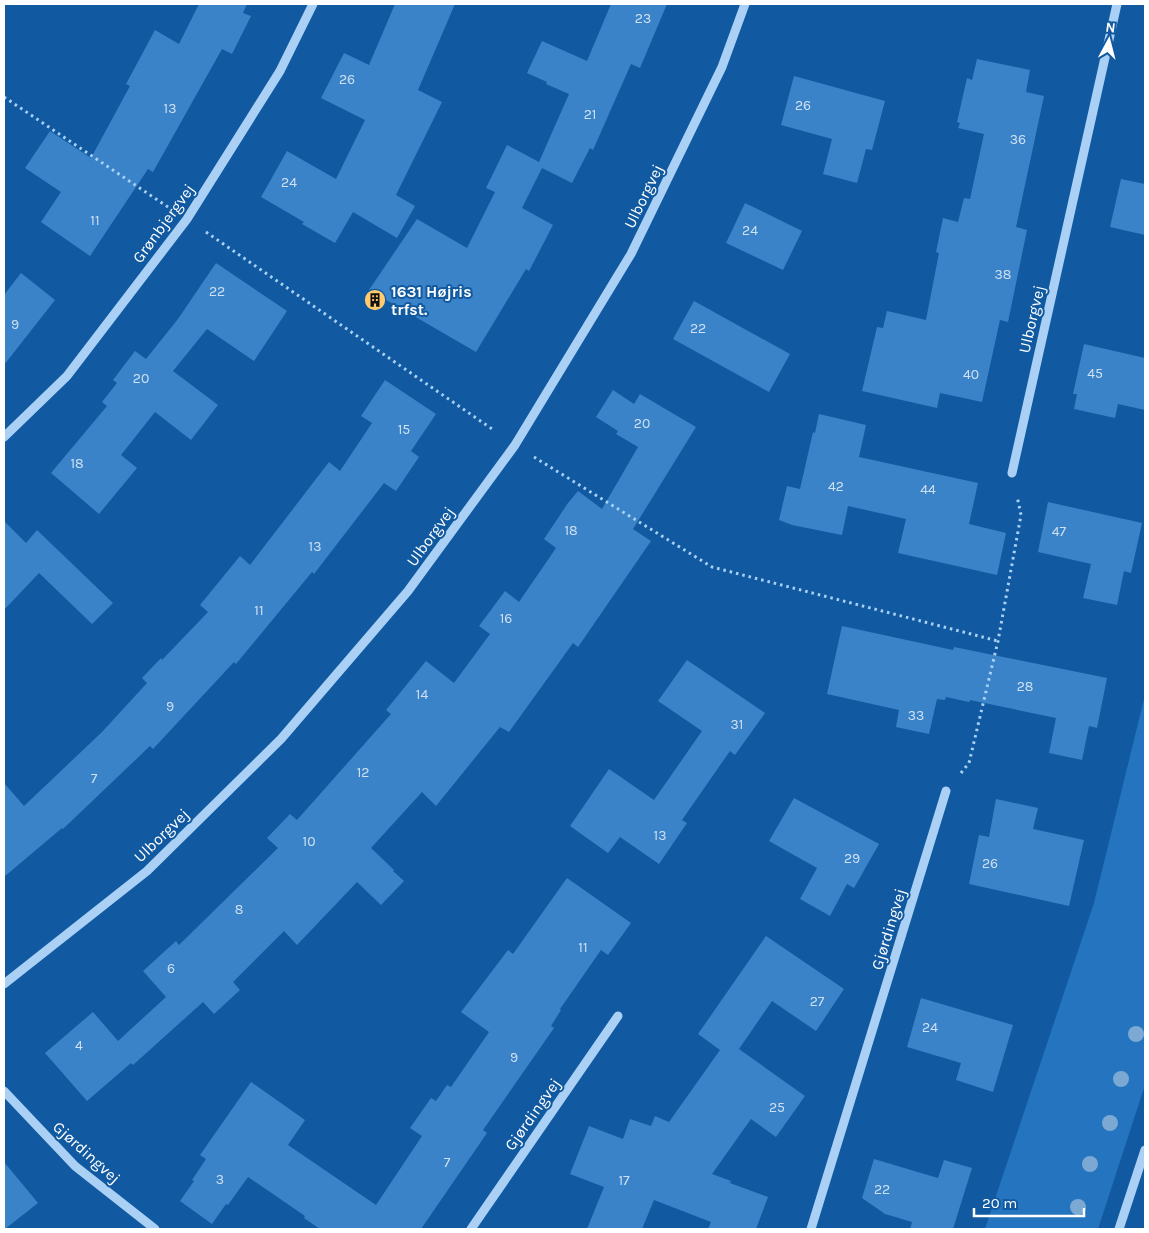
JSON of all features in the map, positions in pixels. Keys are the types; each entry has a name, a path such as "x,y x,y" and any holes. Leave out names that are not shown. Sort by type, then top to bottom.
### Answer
{"street":[{"name":"Grønbjergvej","path":"4,437 67,376 187,219 280,71 313,4"},
{"name":"Ulborgvej","path":"4,984 147,870 281,738 408,592 515,445 631,254 722,67 745,4"},
{"name":"Ulborgvej","path":"1012,474 1118,4"},
{"name":"Gjørdingvej","path":"811,1229 946,791"},
{"name":"Gjørdingvej","path":"471,1229 618,1016"},
{"name":"Gjørdingvej","path":"4,1091 75,1166 155,1229"},
{"path":"1119,1229 1145,1150"}],"path":[{"path":"4,97 187,219 515,445 712,567 998,641"},
{"path":"946,791 969,763 998,641 1021,515 1012,474"}],"shaded area":[{"path":"1145,695 1145,1085 1098,1229 985,1229 1094,903"}],"building":[{"path":"199,4 247,4 243,13 251,16 232,54 222,49 153,172 148,169 90,256 41,222 61,192 25,168 50,131 91,158 130,86 126,84 155,30 179,44"},
{"path":"395,4 455,4 418,90 442,102 396,195 415,206 397,238 353,212 335,243 261,197 287,151 336,179 365,120 321,98 344,53 369,65"},
{"path":"611,4 667,4 640,68 631,64 593,150 590,148 572,183 542,168 522,208 553,225 529,271 526,269 476,352 369,290 417,219 467,248 495,192 486,188 507,145 539,162 569,94 527,73 542,41 587,61"},
{"path":"977,59 1030,70 1026,92 1044,96 1016,227 1027,230 1008,322 1000,320 982,402 940,393 937,408 862,391 877,327 883,328 887,311 926,320 939,253 936,252 943,218 958,222 964,198 970,199 984,134 958,128 960,123 957,122 967,78 972,80"},
{"path":"794,76 885,101 872,150 866,149 857,183 823,174 832,139 781,125"},
{"path":"1121,179 1145,184 1145,235 1110,227"},
{"path":"745,203 802,231 783,270 726,243"},
{"path":"216,263 287,311 254,361 207,329 173,371 218,405 191,440 155,412 121,455 137,468 99,514 51,473 107,406 102,402 117,383 113,380 135,351 146,359 178,319"},
{"path":"21,273 55,300 4,365 4,295"},
{"path":"694,301 790,354 769,392 673,339"},
{"path":"1084,344 1145,358 1145,410 1118,404 1115,418 1074,409 1077,394 1073,394"},
{"path":"385,380 436,414 411,451 419,457 396,491 384,483 314,574 312,572 236,664 234,662 153,749 150,746 63,829 4,877 4,783 24,806 102,732 147,683 142,678 208,612 200,605 240,556 250,565 329,462 340,471 372,423 361,416"},
{"path":"613,390 634,404 640,394 696,427 633,529 651,541 578,647 573,643 509,732 500,727 436,806 422,792 371,848 404,881 381,905 357,882 297,945 284,931 233,982 240,990 214,1014 203,1002 133,1065 131,1063 87,1101 45,1053 93,1012 118,1041 166,997 143,971 176,941 179,945 278,848 267,838 290,814 297,820 391,714 386,710 426,661 454,683 490,634 479,626 505,591 519,602 556,548 544,539 568,503 578,491 602,509 638,447 616,434 618,431 596,417"},
{"path":"819,414 866,425 859,457 978,483 969,524 1006,533 997,575 898,553 906,519 848,506 842,535 792,525 779,520 787,486 800,489"},
{"path":"1048,502 1142,523 1131,573 1124,571 1117,605 1083,598 1091,564 1038,552"},
{"path":"4,521 26,543 37,530 113,603 92,624 39,573 4,610"},
{"path":"842,626 953,650 954,647 1107,678 1097,728 1089,726 1082,760 1049,753 1056,718 970,700 969,702 946,697 945,700 937,699 929,734 896,727 899,710 827,694"},
{"path":"687,660 765,713 735,755 730,751 682,820 687,823 659,864 620,837 608,853 570,826 609,769 654,800 702,731 658,701"},
{"path":"794,798 879,844 854,888 847,884 830,916 800,899 817,868 769,841"},
{"path":"996,799 1038,808 1033,829 1084,840 1069,906 969,884 979,835 989,837"},
{"path":"567,878 631,923 608,955 601,950 560,1009 551,1026 554,1028 483,1130 487,1133 421,1229 320,1229 304,1218 305,1216 248,1177 212,1224 180,1201 206,1159 200,1155 251,1082 305,1120 288,1145 376,1205 422,1136 410,1128 431,1098 436,1101 447,1085 451,1087 489,1032 461,1012 508,950 513,954"},
{"path":"766,936 844,989 816,1031 772,1001 739,1049 805,1096 776,1137 751,1119 712,1174 768,1197 756,1229 708,1229 711,1222 654,1200 642,1229 587,1229 604,1187 570,1174 589,1126 623,1139 630,1119 651,1126 655,1116 669,1122 720,1050 698,1034"},
{"path":"921,998 1013,1025 993,1092 956,1080 961,1063 907,1047"},
{"path":"874,1159 938,1178 944,1160 972,1168 953,1229 910,1229 912,1222 885,1214 862,1198"},
{"path":"4,1162 38,1203 5,1229 4,1229"}],"place":[{"name":"1631 Højris trfst.","path":"375,300"}]}
